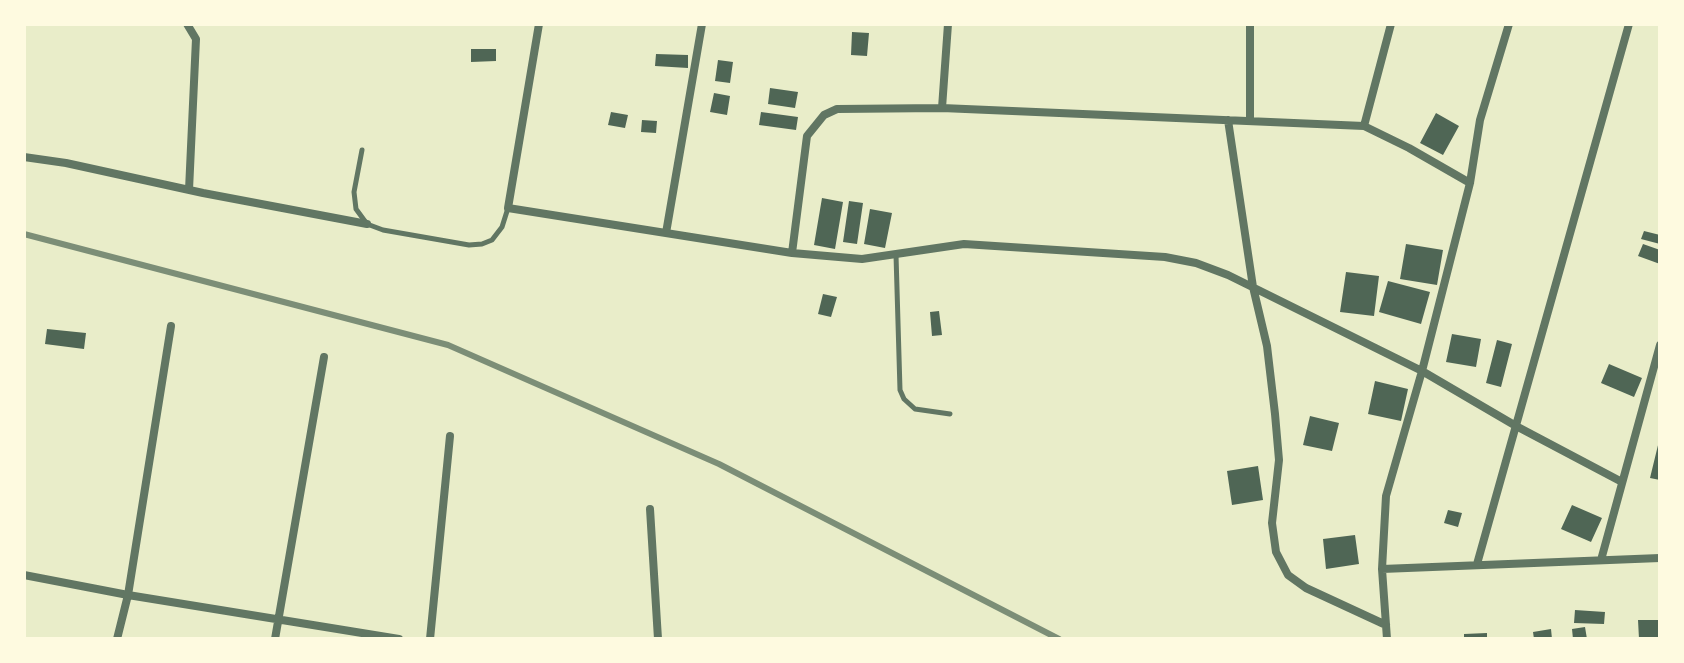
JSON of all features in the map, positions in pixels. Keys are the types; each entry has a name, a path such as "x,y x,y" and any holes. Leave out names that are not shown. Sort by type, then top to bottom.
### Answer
{"street":[{"path":"187,24 196,39 189,190"},
{"path":"539,24 508,208 792,253 862,259 964,244 1165,257 1196,263 1253,287 1422,371 1516,426 1622,482"},
{"path":"666,233 702,24"},
{"path":"942,108 948,24"},
{"path":"1250,24 1250,121"},
{"path":"1364,126 1391,24"},
{"path":"1387,639 1382,569 1386,496 1470,183 1480,120 1509,24"},
{"path":"1477,564 1629,24"},
{"path":"792,253 807,136 824,115 837,109 942,108 1364,126 1470,183"},
{"path":"1228,120 1253,287 1267,346 1279,460 1272,523 1276,552 1288,575 1306,588 1386,625"},
{"path":"24,157 367,224"},
{"path":"117,639 128,595 171,326"},
{"path":"1601,560 1660,345"},
{"path":"275,639 324,357"},
{"path":"430,639 450,436"},
{"path":"650,509 658,639"},
{"path":"1382,569 1660,558"},
{"path":"24,575 399,639"}],"lane":[{"path":"362,150 354,192 356,209 367,224 383,230 469,245 482,244 492,240 502,227 508,208"},
{"path":"896,255 900,390 904,399 915,409 950,414"}],"building":[{"path":"852,32 869,33 867,56 851,55"},
{"path":"471,49 496,49 496,61 471,62"},
{"path":"656,54 688,55 688,68 655,66"},
{"path":"718,60 733,62 730,83 715,81"},
{"path":"770,88 798,92 795,108 768,104"},
{"path":"714,93 730,96 727,115 710,112"},
{"path":"611,112 628,115 625,128 608,125"},
{"path":"761,112 798,117 796,130 759,125"},
{"path":"1436,113 1459,126 1443,155 1420,143"},
{"path":"642,120 657,121 656,133 641,132"},
{"path":"822,198 843,202 835,249 814,245"},
{"path":"849,201 863,203 857,244 843,242"},
{"path":"870,209 892,213 885,248 864,244"},
{"path":"1644,231 1660,235 1660,244 1641,239"},
{"path":"1406,244 1443,250 1437,285 1400,279"},
{"path":"1643,244 1660,250 1660,264 1638,256"},
{"path":"1346,272 1379,276 1374,316 1340,312"},
{"path":"1388,281 1430,292 1421,324 1379,312"},
{"path":"823,294 837,297 831,317 818,314"},
{"path":"939,311 942,335 932,336 930,312"},
{"path":"47,329 86,333 84,349 45,344"},
{"path":"1452,334 1481,339 1476,367 1446,362"},
{"path":"1497,340 1512,344 1501,387 1486,383"},
{"path":"1609,364 1642,378 1634,397 1601,383"},
{"path":"1375,381 1408,389 1401,421 1368,414"},
{"path":"1310,416 1339,423 1332,451 1303,445"},
{"path":"1660,441 1660,480 1650,478"},
{"path":"1258,466 1263,500 1232,505 1227,471"},
{"path":"1572,505 1602,518 1591,542 1561,529"},
{"path":"1448,510 1462,513 1458,527 1444,523"},
{"path":"1355,535 1359,564 1326,569 1323,539"},
{"path":"1575,610 1605,612 1604,624 1574,623"},
{"path":"1638,620 1658,620 1658,639 1639,639"},
{"path":"1585,627 1587,639 1573,639 1572,629"},
{"path":"1551,629 1552,639 1534,639 1533,632"},
{"path":"1487,633 1487,639 1464,639 1464,634"}],"railway":[{"path":"24,234 448,345 719,464 1059,639"}]}
